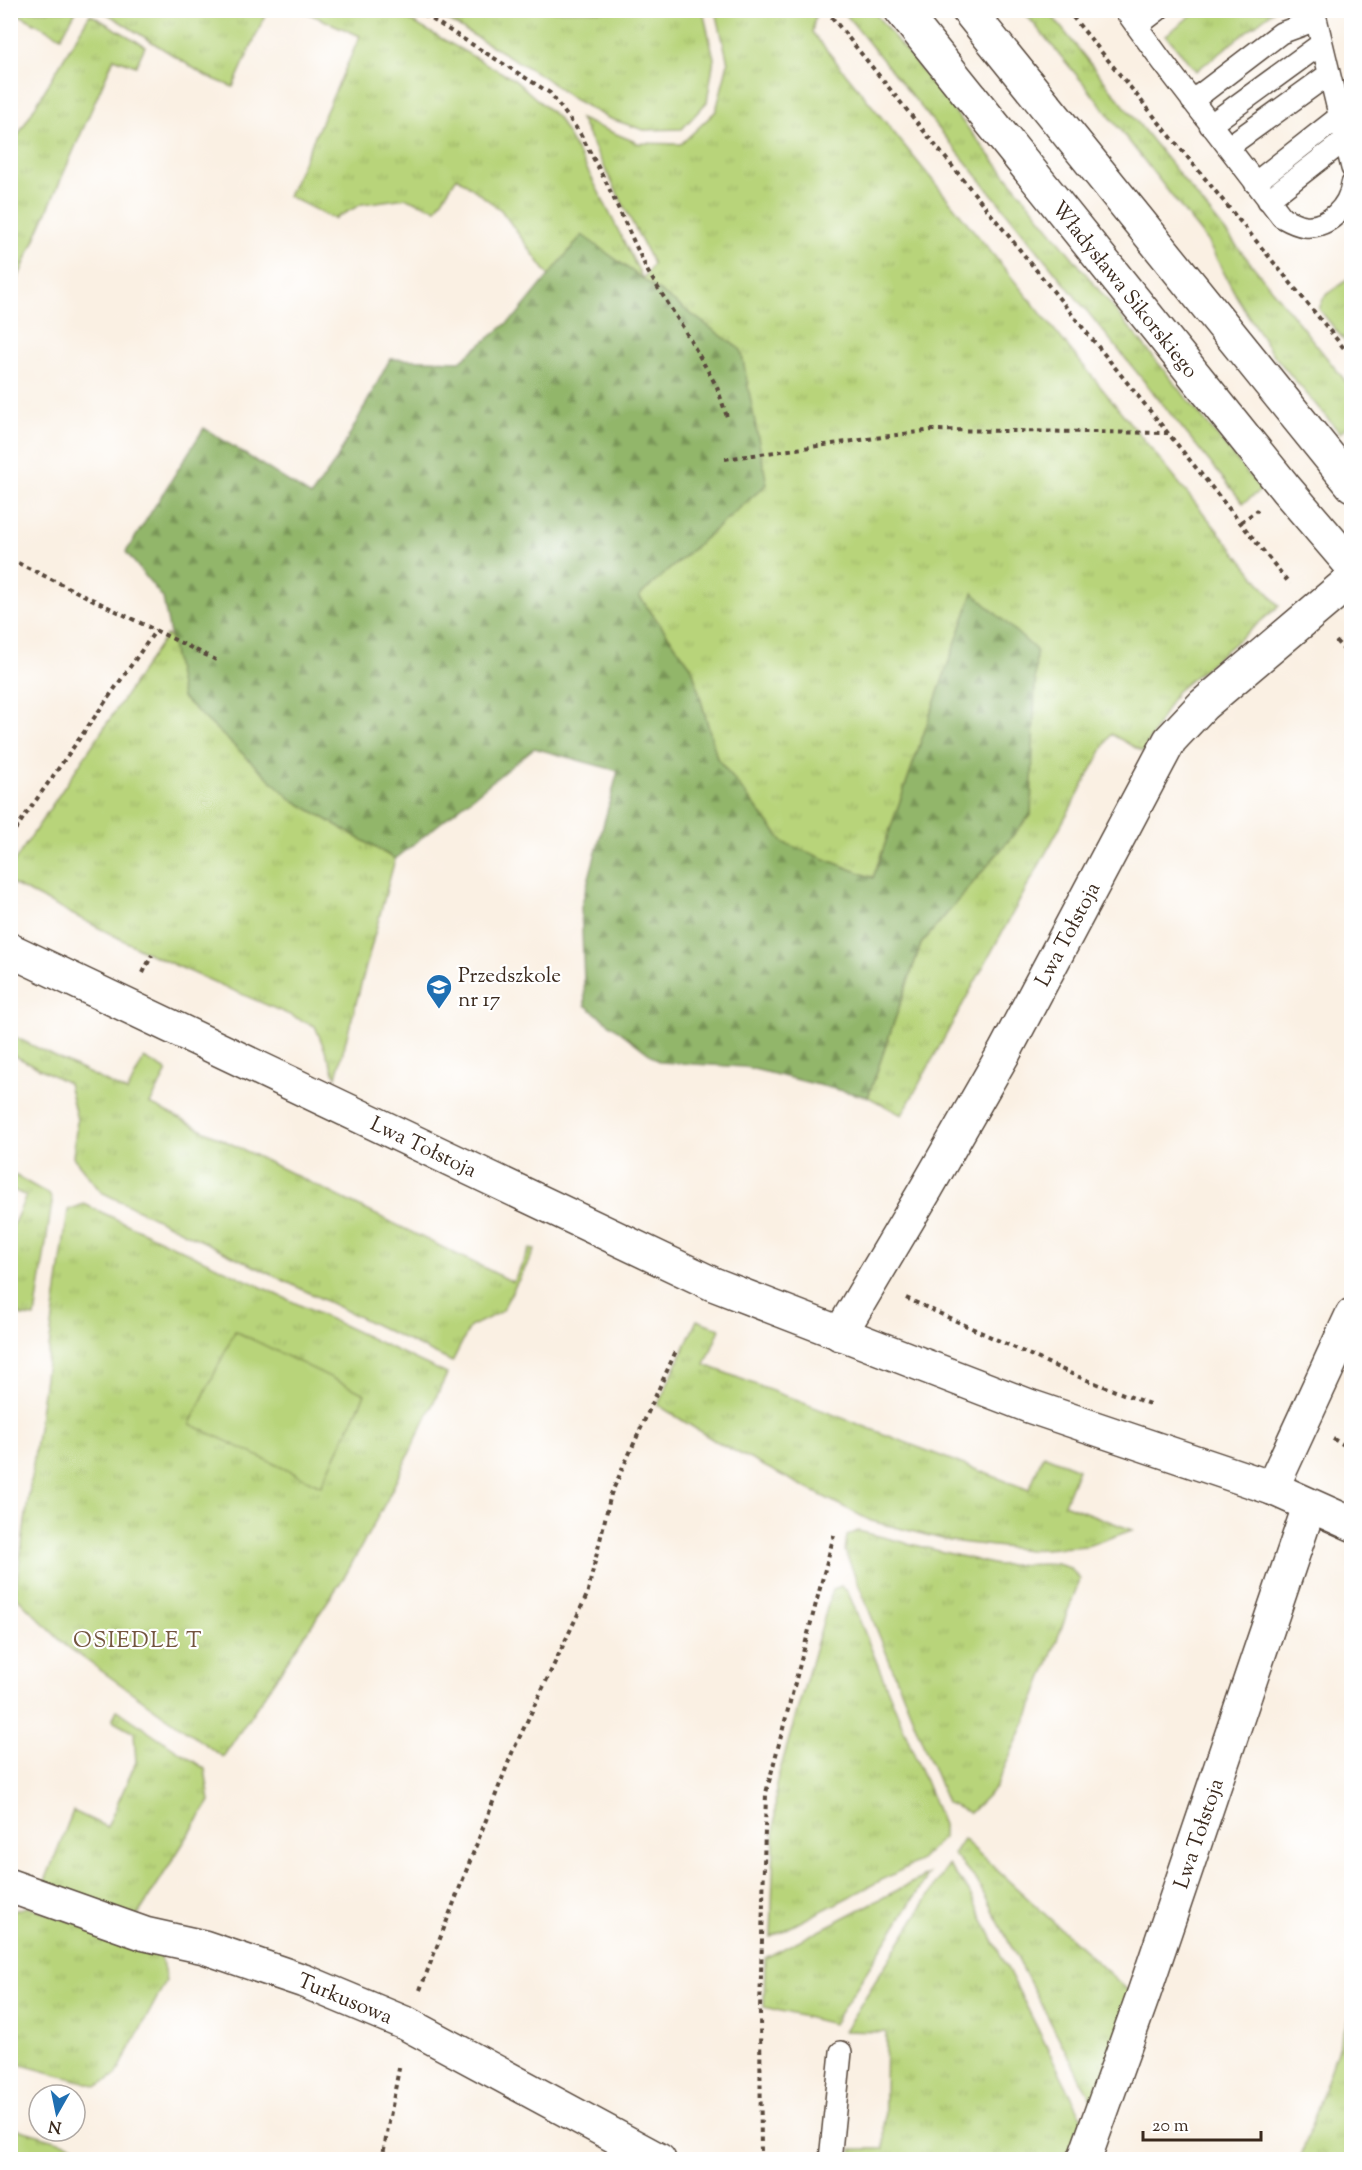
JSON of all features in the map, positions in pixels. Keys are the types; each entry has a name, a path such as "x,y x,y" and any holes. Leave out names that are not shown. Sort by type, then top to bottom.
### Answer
{"street":[{"name":"Władysława Sikorskiego","path":"901,10 1286,489 1352,566"},
{"path":"968,10 1352,485"},
{"name":"Lwa Tołstoja","path":"840,1334 1005,1051 1170,740 1203,705 1311,611 1352,579"},
{"name":"Lwa Tołstoja","path":"10,950 713,1284 1045,1412 1272,1488 1309,1507 1352,1524"},
{"path":"1272,1488 1352,1314"},
{"name":"Lwa Tołstoja","path":"1084,2160 1144,1994 1309,1507"},
{"name":"Turkusowa","path":"10,1886 146,1934 204,1947 304,1981 407,2024 658,2160"}],"lane":[{"path":"1158,10 1131,18 1282,217 1306,226 1320,224 1341,210 1352,184"},
{"path":"1192,101 1281,33 1315,15 1352,168"},
{"path":"1210,125 1322,44"},
{"path":"1228,147 1329,74"},
{"path":"1255,183 1339,117"},
{"path":"1268,200 1345,140"},
{"path":"830,2160 841,2052"}],"path":[{"path":"417,10 550,93 585,143 648,272 717,387 728,420"},
{"path":"826,10 1352,659"},
{"path":"1066,10 1352,358"},
{"path":"725,459 932,430 1169,433"},
{"path":"10,559 216,660"},
{"path":"10,837 156,630"},
{"path":"872,1282 1074,1375 1152,1405"},
{"path":"382,2160 407,2024 512,1753 587,1595 611,1494 676,1351"},
{"path":"761,2160 760,2010 766,1793 834,1535"}],"green space":[{"path":"12,11 76,11 61,37"},
{"path":"103,11 267,11 233,87 206,76"},
{"path":"303,11 393,11 515,80 558,118 585,165 643,279 653,264 580,119 638,143 681,144 716,111 728,63 716,11 814,11 816,13 812,32 1279,606 1176,692 1143,752 1111,734 902,1115 868,1097 921,944 1031,814 973,594 873,878 784,843 717,758 692,668 639,596 767,484 582,236 549,276 501,210 457,177 436,209 406,198 362,204 334,219 288,196 360,36"},
{"path":"432,11 703,11 714,58 707,102 682,129 644,130 608,118 570,97 544,77"},
{"path":"843,11 873,11 1261,490 1243,503"},
{"path":"1023,11 1048,11 1351,388 1351,423 1340,433 1271,352 1239,301 1207,241 1085,85"},
{"path":"1197,11 1273,11 1196,71 1166,35"},
{"path":"90,14 145,46 136,66 114,58 11,294 11,147"},
{"path":"582,235 741,350 767,484 639,596 692,668 717,758 784,843 873,878 973,593 1036,650 1031,814 921,944 868,1097 745,1067 660,1062 585,1005 581,907 618,771 534,748 395,859 291,799 182,697 163,598 126,552 204,428 311,496 335,462 390,359 460,361 516,316"},
{"path":"1351,277 1351,349 1319,309 1324,297"},
{"path":"166,635 171,638 291,799 395,859 336,1077 315,1026 152,955 11,883 10,868"},
{"path":"11,1035 127,1092 144,1058 167,1071 150,1104 513,1282 530,1249 535,1250 501,1312 470,1327 452,1362 101,1192 73,1157 77,1120 68,1083 11,1054"},
{"path":"11,1173 50,1195 52,1202 35,1317 22,1316 11,1310 11,1230 26,1196 11,1189"},
{"path":"84,1204 447,1374 387,1500 346,1574 223,1757 65,1645 15,1595 68,1210"},
{"path":"697,1320 720,1329 705,1365 1029,1490 1043,1455 1078,1469 1064,1504 1132,1530 1087,1546 1029,1550 950,1541 871,1521 715,1441 658,1405"},
{"path":"235,1331 365,1394 321,1486 190,1424"},
{"path":"858,1531 996,1565 1057,1564 1070,1568 1080,1579 1029,1714 995,1788 970,1813 947,1803 845,1551 847,1536"},
{"path":"841,1586 848,1592 943,1825 943,1838 919,1861 771,1937 776,1784 829,1601 833,1590"},
{"path":"117,1710 205,1769 210,1801 136,1918 43,1886 73,1811 107,1827 136,1762 134,1732 112,1720"},
{"path":"963,1839 1133,1995 1095,2107 977,1881 953,1854"},
{"path":"948,1865 968,1890 1088,2129 1077,2159 851,2159 851,2149 884,2149 886,2032 844,2031"},
{"path":"929,1874 833,2024 764,2007 765,1958"},
{"path":"27,1907 160,1951 166,1981 116,2075 98,2086 11,2062 10,1912"},
{"path":"1351,2010 1351,2159 1300,2159"},
{"path":"10,2127 27,2132 27,2143 66,2143 122,2159 11,2159"}],"place":[{"name":"Przedszkole nr 17","path":"439,1010"}],"district":[{"name":"OSIEDLE T","path":"138,1639"}]}
